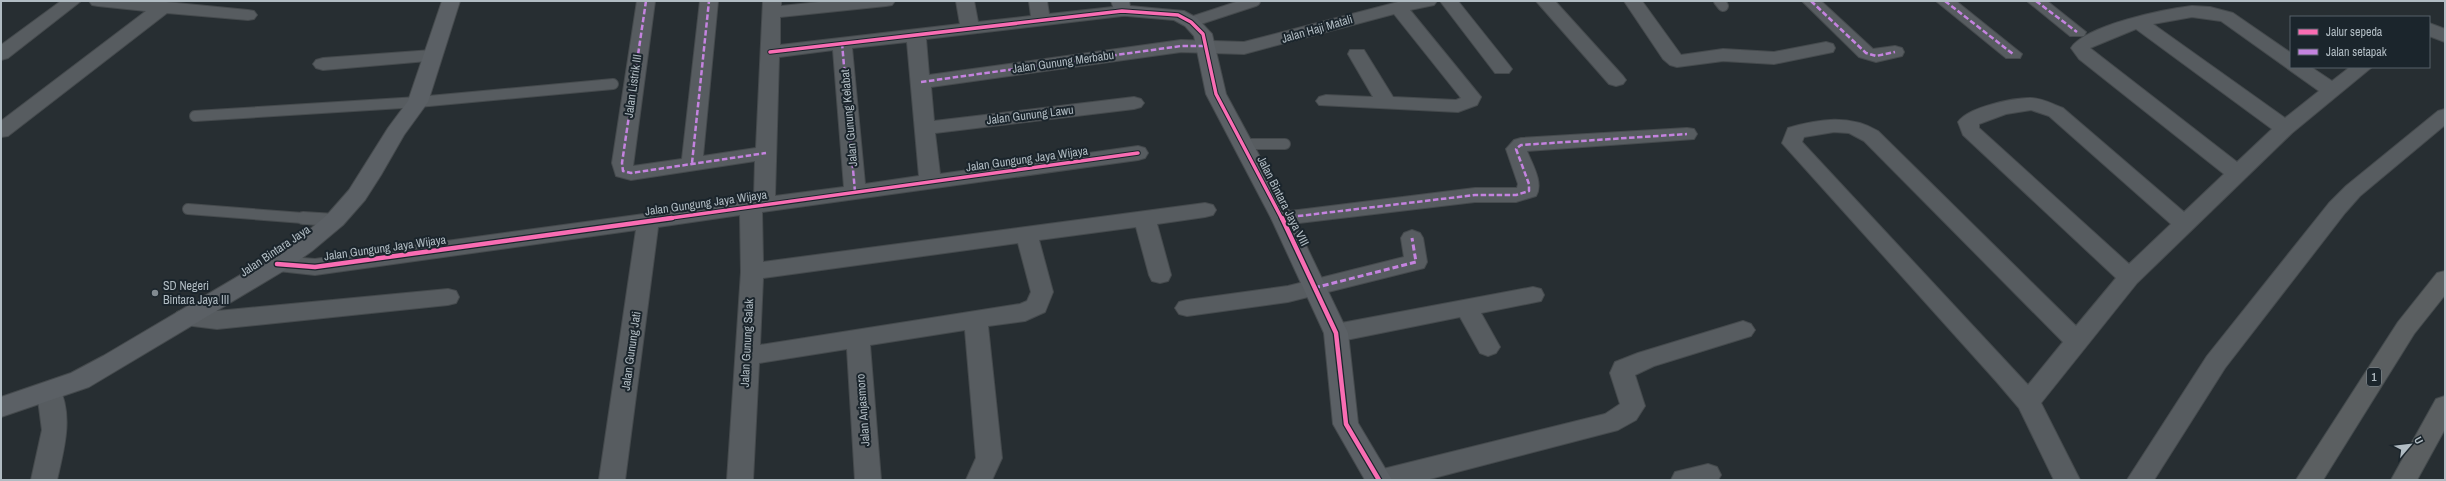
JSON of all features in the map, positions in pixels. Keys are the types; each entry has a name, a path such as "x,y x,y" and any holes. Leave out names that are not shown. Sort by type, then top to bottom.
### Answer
{"highway":[{"name":"1","path":"2309,480 2406,328 2445,279"},
{"path":"2404,480 2445,406"}],"street":[{"path":"1,54 72,1"},
{"path":"98,1 248,15"},
{"name":"Jalan Bintara Jaya","path":"1,407 50,392 80,380 277,264 304,246 335,220 357,195 374,170 395,133 418,102 451,1"},
{"name":"Jalan Listrik III","path":"646,1 622,163 623,171 631,173 692,163"},
{"path":"709,1 692,163 766,154"},
{"path":"772,6 886,1"},
{"path":"965,1 970,29"},
{"path":"1038,1 1041,20"},
{"name":"Jalan Haji Matali","path":"1205,46 1244,48 1260,45 1374,6 1398,7 1422,1"},
{"path":"1449,1 1502,69"},
{"path":"1545,1 1616,80"},
{"path":"1633,1 1670,55 1677,61 1723,56 1774,58 1826,48"},
{"path":"1811,1 1866,53 1876,56 1895,52"},
{"path":"1945,1 2013,54"},
{"path":"2036,1 2077,32"},
{"name":"Jalan Gunung Salak","path":"740,480 752,272 758,206 766,154 772,6"},
{"path":"770,52 1041,20 1121,6"},
{"name":"Jalan Bintara Jaya VIII","path":"1121,6 1169,13 1191,22 1203,34 1214,76 1216,94 1282,218 1336,333 1346,424 1379,480"},
{"path":"1,131 163,7"},
{"path":"1326,101 1458,106 1470,101 1471,97 1398,7"},
{"path":"2238,174 2092,60 2080,48 2085,43 2138,22 2162,15 2216,12 2227,17 2290,61"},
{"path":"2138,22 2285,128"},
{"path":"2430,29 2445,36"},
{"path":"916,35 930,182"},
{"name":"Jalan Gunung Kelabat","path":"842,43 855,192"},
{"name":"Jalan Gunung Merbabu","path":"921,82 1181,46 1205,46"},
{"path":"1357,54 1386,103"},
{"path":"323,64 432,56"},
{"path":"2299,68 2331,90"},
{"path":"2028,402 2129,277 2285,128 2361,68"},
{"name":"Jalan Gunung Lawu","path":"925,128 1134,103"},
{"path":"2129,277 1970,130 1968,122 1976,116 2024,104 2038,105 2056,112 2185,224"},
{"path":"2140,480 2216,362 2337,208 2352,191 2445,115"},
{"path":"2067,480 2028,402 2005,374 1792,143 1795,134 1840,125 1862,129 1872,136 2077,342"},
{"path":"1282,218 1477,195 1512,196 1523,194 1529,191 1516,149 1521,144 1687,134"},
{"name":"Jalan Gungung Jaya Wijaya","path":"277,264 315,267 1138,153"},
{"path":"752,272 1026,234 1145,220 1205,210"},
{"path":"1145,220 1160,275"},
{"name":"Jalan Gunung Jati","path":"612,480 648,221"},
{"path":"746,356 976,322 1025,312 1037,306 1042,292 1026,234"},
{"path":"1187,308 1288,294 1416,262 1412,238"},
{"path":"1336,333 1533,295"},
{"path":"214,324 448,297"},
{"path":"1467,308 1488,347"},
{"path":"177,323 214,324 340,319"},
{"path":"976,322 989,458 979,480"},
{"path":"1383,480 1604,425 1620,419 1629,414 1634,406 1622,373 1624,369 1646,359 1743,330"},
{"name":"Jalan Anjasmoro","path":"858,340 868,480"},
{"path":"42,479 55,430 50,392"}],"lane":[{"path":"1191,22 1255,1"},
{"path":"195,116 418,102 613,84"},
{"path":"1243,144 1284,144"},
{"path":"188,209 335,220"}],"marked path":[{"path":"646,1 622,163 623,171 631,173 766,153"},
{"path":"692,163 709,1"},
{"path":"1811,1 1866,53 1876,56 1895,52"},
{"path":"1945,1 2013,54"},
{"path":"2036,1 2077,32"},
{"path":"842,43 855,192"},
{"path":"921,82 1181,46 1205,46"},
{"path":"1282,218 1475,195 1510,196 1523,194 1529,191 1529,184 1516,149 1521,145 1687,134"},
{"path":"1314,288 1416,262 1412,238"}],"cycle path":[{"path":"770,52 1122,11 1178,15 1191,22 1203,34 1216,94 1282,218 1336,333 1346,424 1379,480"},
{"path":"277,264 315,267 1138,153"}],"place":[{"name":"SD Negeri Bintara Jaya III","path":"155,293"}]}
